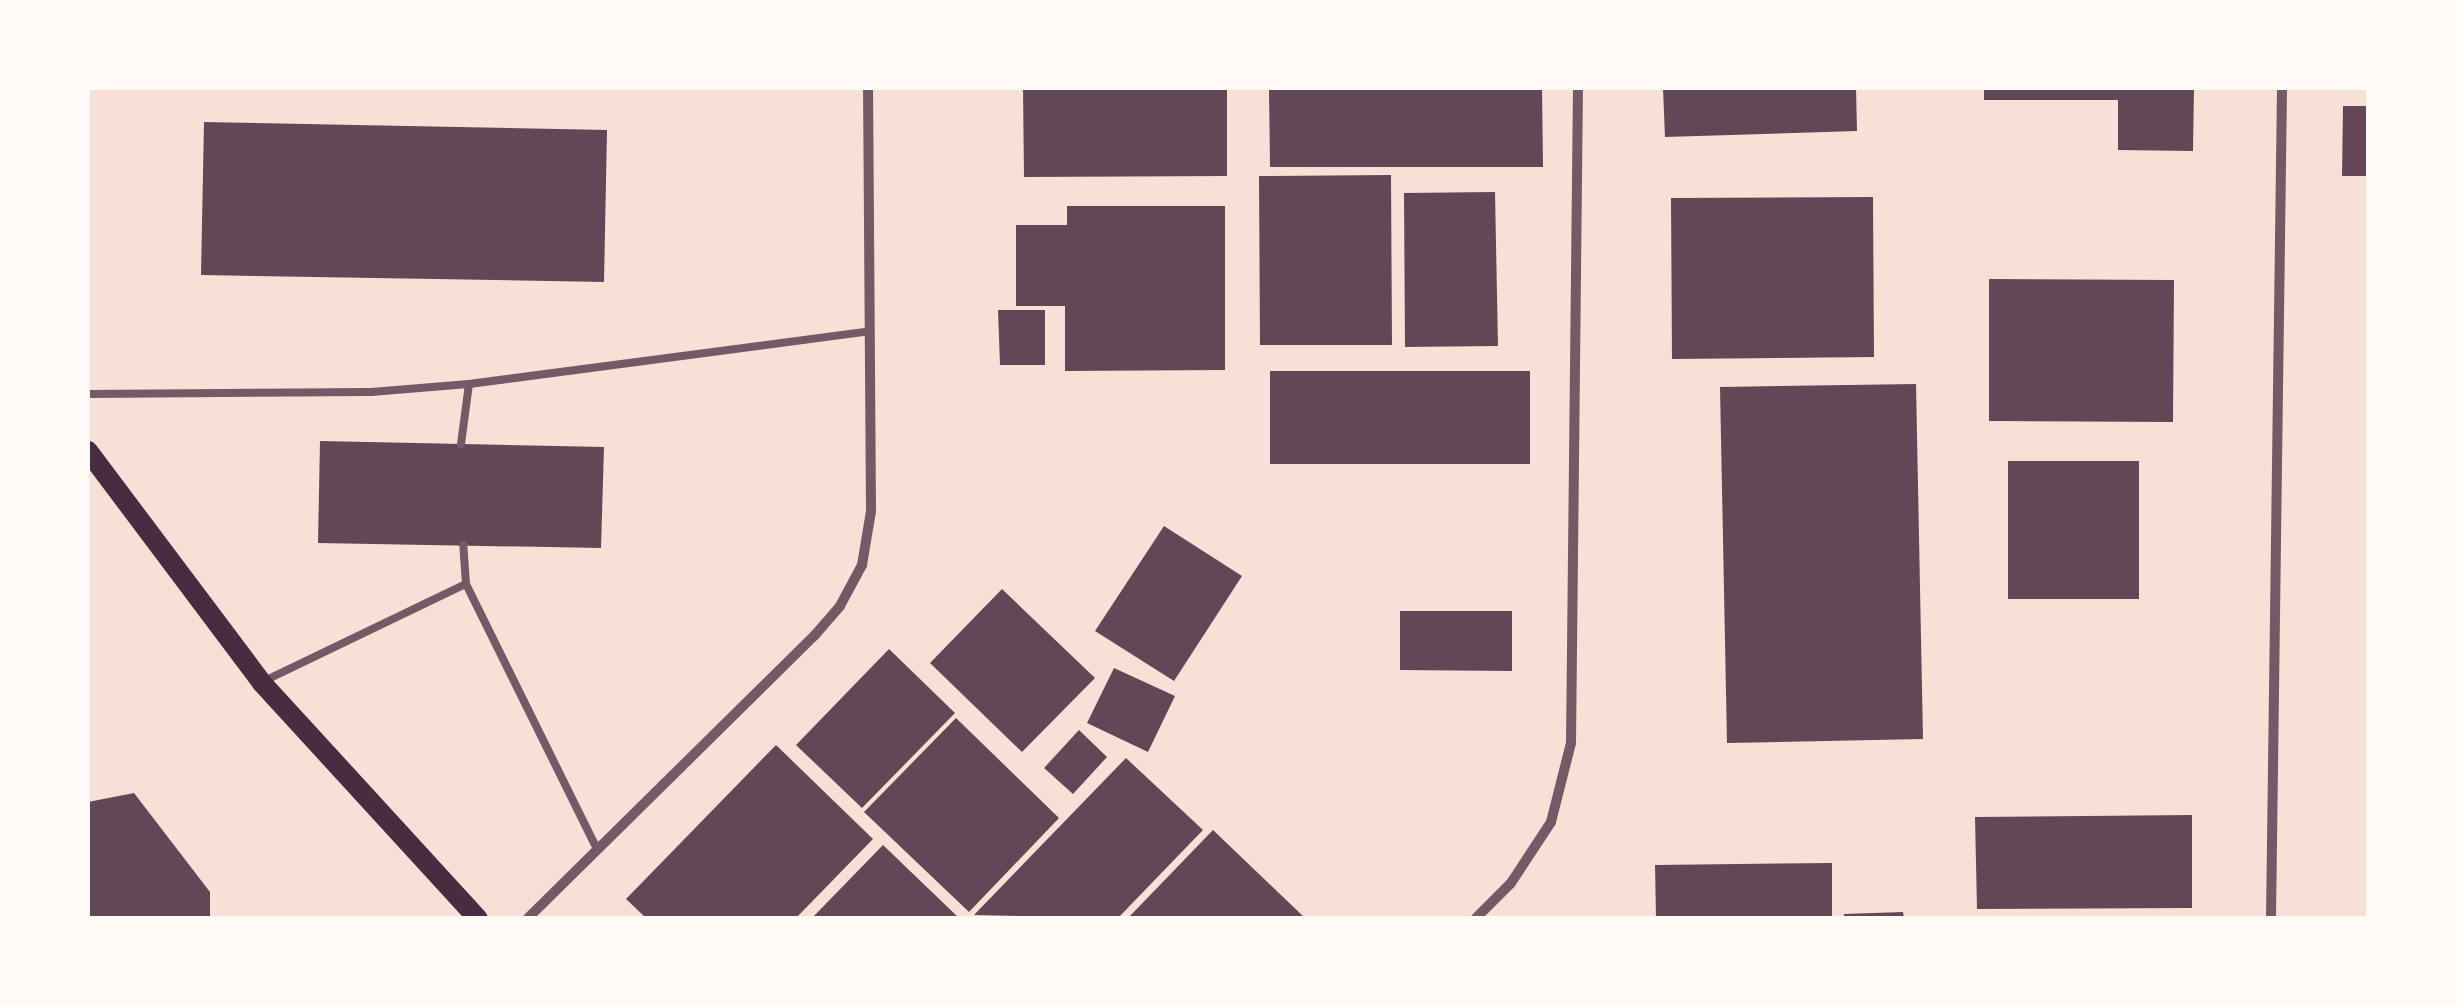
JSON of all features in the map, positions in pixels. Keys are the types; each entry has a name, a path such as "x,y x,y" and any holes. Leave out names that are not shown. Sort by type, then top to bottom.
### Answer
{"main road":[{"path":"88,451 262,683 477,918"}],"street":[{"path":"528,918 595,845 814,635 848,592 862,565 870,511 868,88"},
{"path":"1476,918 1511,883 1552,822 1571,743 1578,88"},
{"path":"2271,918 2282,88"}],"lane":[{"path":"88,394 371,392 468,384 869,331"},
{"path":"461,444 468,384"},
{"path":"462,545 466,584 595,845"},
{"path":"262,683 466,584"}],"building":[{"path":"1023,88 1227,88 1227,176 1024,177"},
{"path":"1269,88 1542,88 1543,167 1270,167"},
{"path":"1663,88 1856,88 1857,131 1665,137"},
{"path":"1984,88 2194,88 2193,151 2118,150 2118,100 1984,100"},
{"path":"2343,106 2368,106 2368,176 2342,176"},
{"path":"204,122 607,130 604,282 201,275"},
{"path":"1391,175 1392,345 1260,345 1259,176"},
{"path":"1495,192 1498,346 1405,347 1404,193"},
{"path":"1873,197 1874,357 1672,359 1671,198"},
{"path":"1067,206 1225,206 1225,370 1065,371 1065,306 1016,306 1016,225 1067,225"},
{"path":"1989,279 2174,280 2173,422 1989,421"},
{"path":"998,310 1045,310 1045,365 1000,365"},
{"path":"1270,371 1530,371 1530,464 1270,464"},
{"path":"1916,384 1923,739 1727,743 1720,387"},
{"path":"320,441 604,447 601,548 318,543"},
{"path":"2008,461 2139,461 2139,599 2008,599"},
{"path":"1164,526 1242,576 1174,681 1095,631"},
{"path":"1002,589 1095,678 1022,752 930,663"},
{"path":"1400,611 1512,611 1512,671 1400,670"},
{"path":"889,649 955,713 862,808 796,745"},
{"path":"1114,668 1175,696 1148,752 1087,723"},
{"path":"956,718 1059,818 969,912 864,812"},
{"path":"1079,730 1107,757 1073,794 1044,768"},
{"path":"776,745 873,839 796,918 646,918 626,899"},
{"path":"1126,758 1203,830 1118,918 974,915"},
{"path":"134,793 210,892 210,918 88,918 88,802"},
{"path":"2192,815 2192,908 1977,909 1975,817"},
{"path":"1213,830 1305,918 1128,918"},
{"path":"883,845 959,918 812,918"},
{"path":"1832,863 1832,918 1656,918 1655,865"},
{"path":"1903,912 1904,918 1844,918 1844,914"}]}
